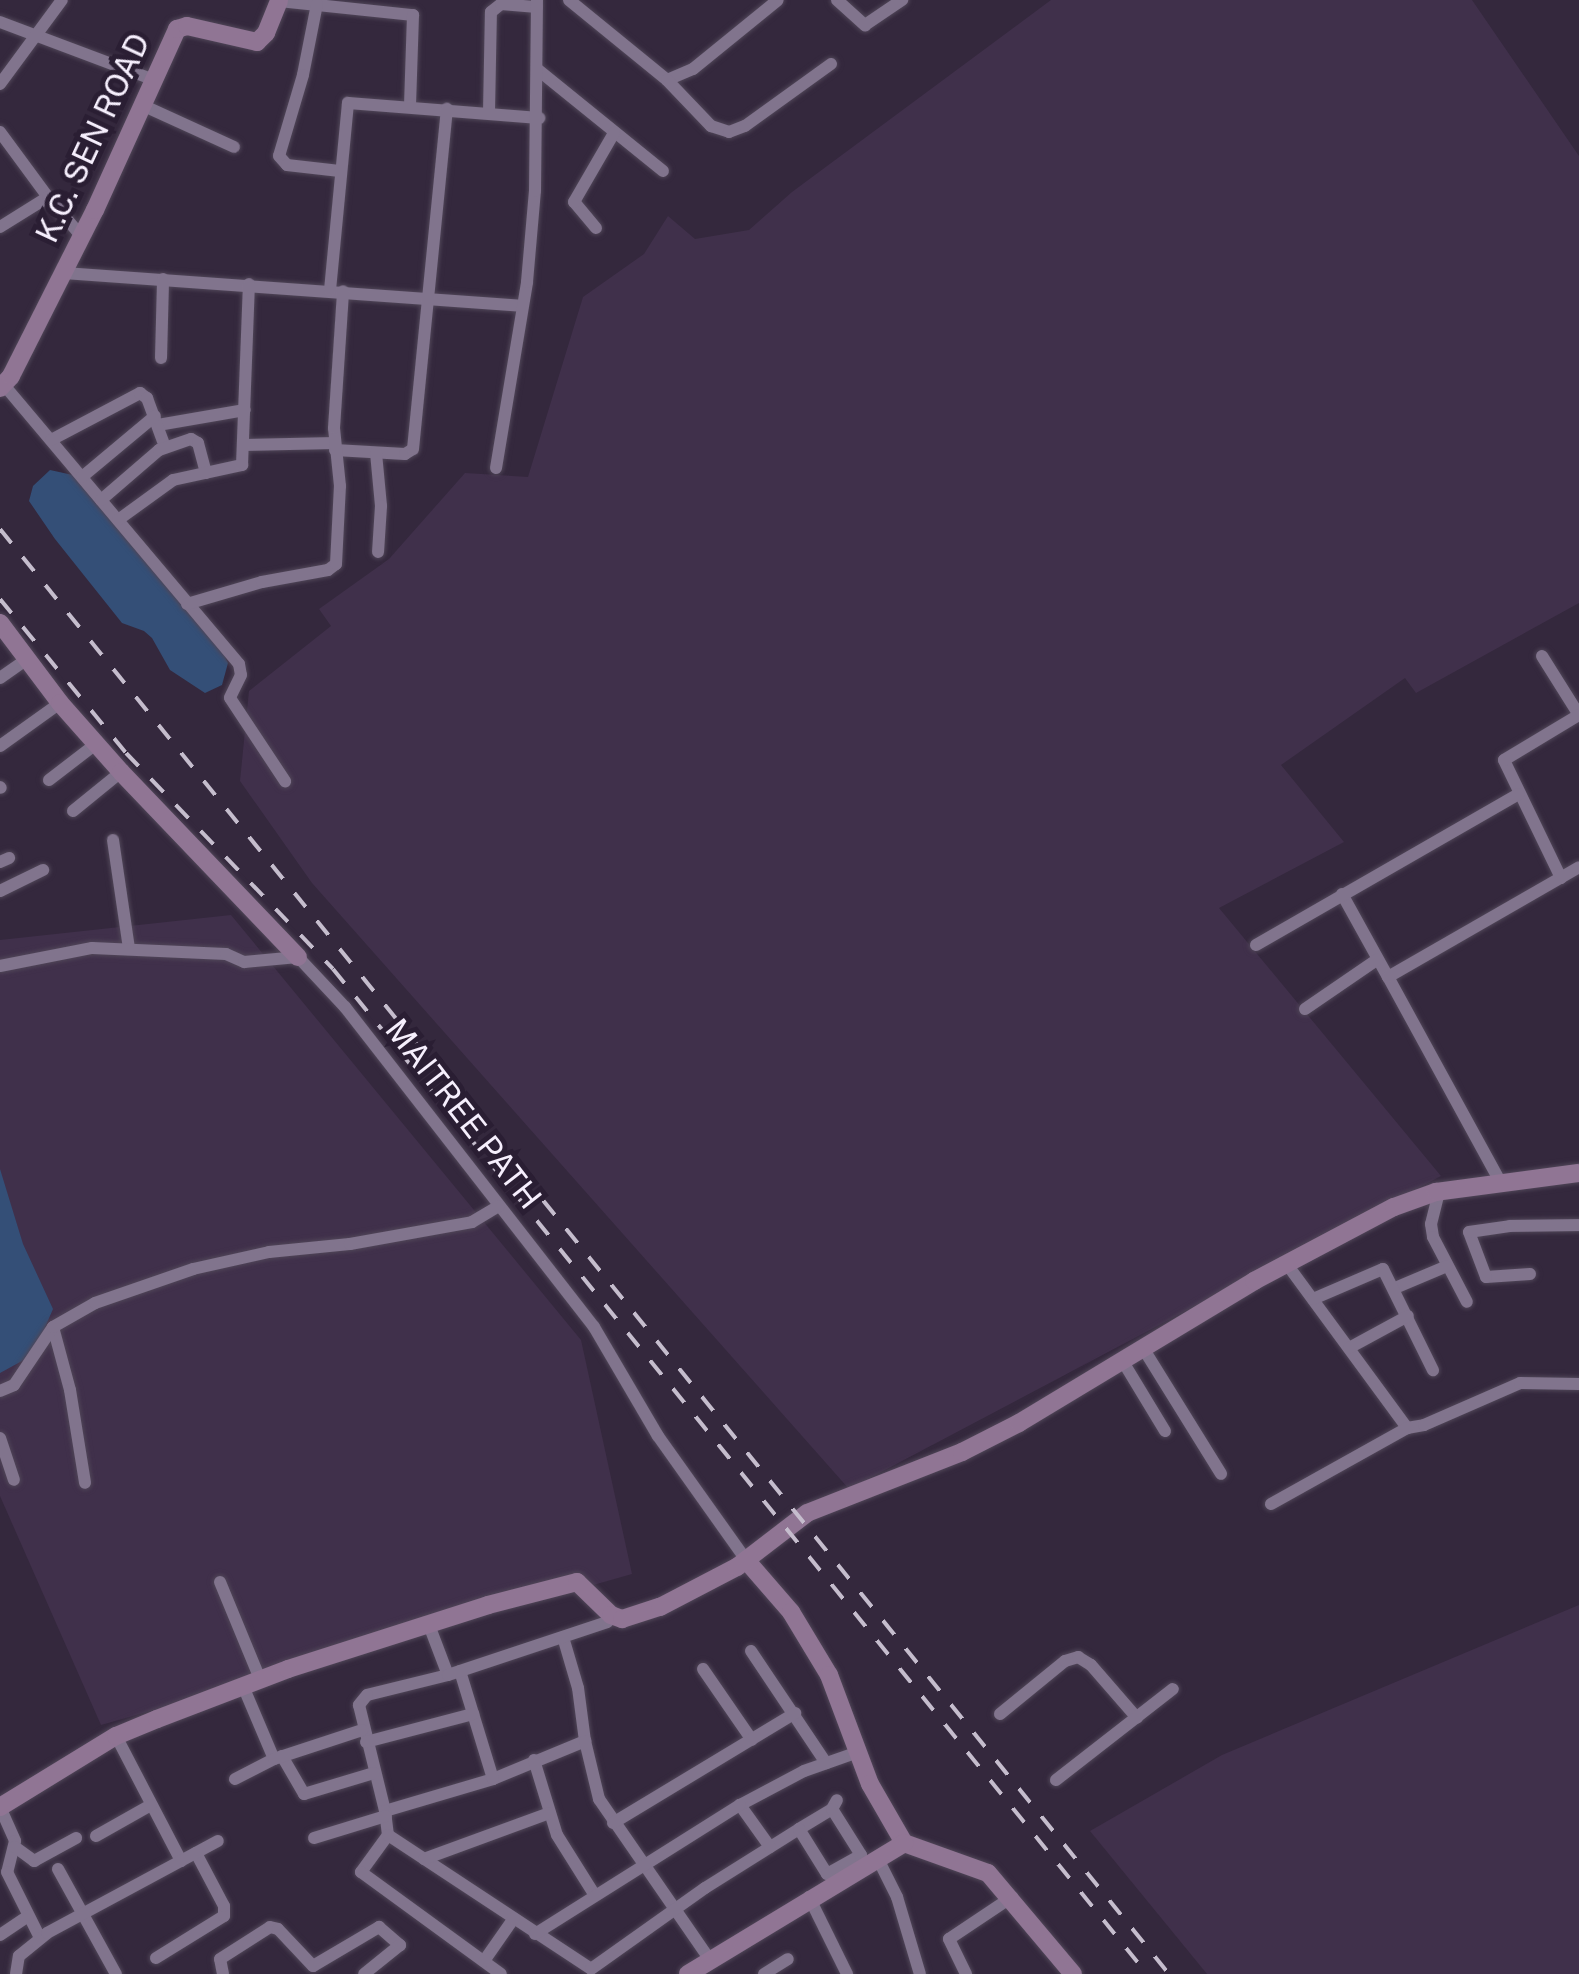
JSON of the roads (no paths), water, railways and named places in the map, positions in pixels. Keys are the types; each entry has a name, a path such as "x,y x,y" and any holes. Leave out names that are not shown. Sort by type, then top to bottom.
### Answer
{"street":[{"path":"0,84 62,0"},
{"path":"569,0 667,80 711,126 729,132 740,130 831,64"},
{"path":"667,80 707,58 778,0"},
{"path":"838,0 866,25 902,0"},
{"path":"279,1 365,4 416,18 410,106"},
{"name":"K.C. SEN ROAD","path":"2,386 82,237 179,27 257,42 264,36 279,1"},
{"path":"489,112 491,12 501,4 537,3 539,118 522,306 496,468"},
{"path":"317,4 303,76 279,156 287,164 340,171"},
{"path":"0,22 152,79"},
{"path":"537,69 663,172"},
{"path":"142,104 234,146"},
{"path":"187,604 333,568 338,559 336,291 346,105 410,106 539,118"},
{"path":"244,446 335,447 405,454 414,449 432,296 447,109"},
{"path":"0,132 82,237"},
{"path":"596,228 574,202 614,133"},
{"path":"0,227 48,197"},
{"path":"63,273 432,296 522,306"},
{"path":"161,358 164,279"},
{"path":"118,520 160,486 240,468 249,284"},
{"path":"2,386 240,664 241,676 230,698 284,781"},
{"path":"51,440 140,392 157,420 165,447"},
{"path":"82,477 157,420 245,410"},
{"path":"101,500 165,447 194,440 206,473"},
{"path":"376,452 381,506 378,552"},
{"path":"0,624 96,744 298,958"},
{"path":"1542,656 1578,719 1506,756 1506,768 1561,878"},
{"path":"0,678 26,660"},
{"path":"0,746 60,703"},
{"path":"49,780 96,744"},
{"path":"73,811 121,772"},
{"path":"1256,946 1519,794"},
{"path":"113,840 129,949"},
{"path":"1388,977 1579,868"},
{"path":"0,891 43,870"},
{"path":"1342,894 1502,1185"},
{"path":"0,966 92,948 226,954 244,962 298,958"},
{"name":"MAITREE PATH","path":"298,958 346,1007 594,1327 658,1436 746,1560"},
{"path":"1305,1009 1378,959"},
{"path":"76,1838 34,1861 15,1846 0,1807 116,1736 252,1683 429,1625 577,1582 611,1615 622,1619 660,1607 746,1560 808,1513 962,1452 1286,1264 1394,1207 1438,1192 1579,1173"},
{"path":"1438,1192 1430,1224 1446,1266 1467,1302"},
{"path":"0,1391 14,1385 52,1327 95,1302 193,1269 269,1252 350,1244 472,1222 500,1206"},
{"path":"1530,1274 1486,1276 1469,1232 1510,1226 1579,1225"},
{"path":"1286,1264 1407,1428"},
{"path":"1395,1288 1446,1266"},
{"path":"1313,1299 1378,1269 1386,1271 1433,1370"},
{"path":"1349,1348 1408,1316"},
{"path":"52,1327 70,1390 85,1483"},
{"path":"1143,1348 1221,1474"},
{"path":"1122,1360 1166,1430"},
{"path":"1271,1504 1407,1428 1424,1426 1520,1382 1579,1384"},
{"path":"0,1438 14,1480"},
{"path":"746,1560 791,1612 829,1676 891,1826 904,1843 964,1861 988,1873 1012,1896 1074,1974"},
{"path":"220,1582 278,1757 304,1794 374,1772"},
{"path":"501,1974 362,1872 388,1835 358,1710 367,1695 454,1673 607,1622"},
{"path":"429,1625 473,1714 493,1779"},
{"path":"563,1638 578,1688 585,1741 600,1799 710,1960"},
{"path":"751,1651 826,1763"},
{"path":"1000,1714 1065,1661 1078,1657 1091,1665 1136,1718"},
{"path":"704,1669 752,1740"},
{"path":"1056,1780 1173,1690"},
{"path":"614,1823 795,1713"},
{"path":"235,1780 278,1757 473,1714"},
{"path":"116,1736 181,1861"},
{"path":"314,1838 493,1779 585,1741"},
{"path":"535,1934 641,1863 740,1804 858,1752"},
{"path":"534,1760 557,1834 594,1894"},
{"path":"740,1804 770,1847"},
{"path":"96,1836 151,1805"},
{"path":"388,1835 591,1969 676,1907 834,1805 861,1856 827,1874 800,1829"},
{"path":"424,1858 550,1813"},
{"path":"16,1974 19,1956 40,1938 218,1841"},
{"path":"688,1974 809,1897 904,1843"},
{"path":"15,1846 6,1872 40,1938"},
{"path":"156,1958 224,1916 224,1906 196,1853"},
{"path":"877,1857 897,1897 920,1974"},
{"path":"58,1869 116,1974"},
{"path":"966,1974 949,1939 1012,1896"},
{"path":"809,1897 848,1974"},
{"path":"0,1935 28,1916"},
{"path":"484,1962 514,1918"},
{"path":"224,1974 218,1962 223,1956 270,1927 278,1929 313,1966 370,1928 379,1927 400,1944 364,1974"},
{"path":"764,1974 788,1959"}],"water":[{"path":"50,470 82,477 221,649 228,663 222,685 205,693 170,670 144,631 122,623 29,501 33,486"},
{"path":"0,1169 23,1244 53,1309 33,1355 0,1373"}],"railway":[{"path":"0,529 1169,1974"},
{"path":"0,599 126,753 333,969 1147,1974"}]}
